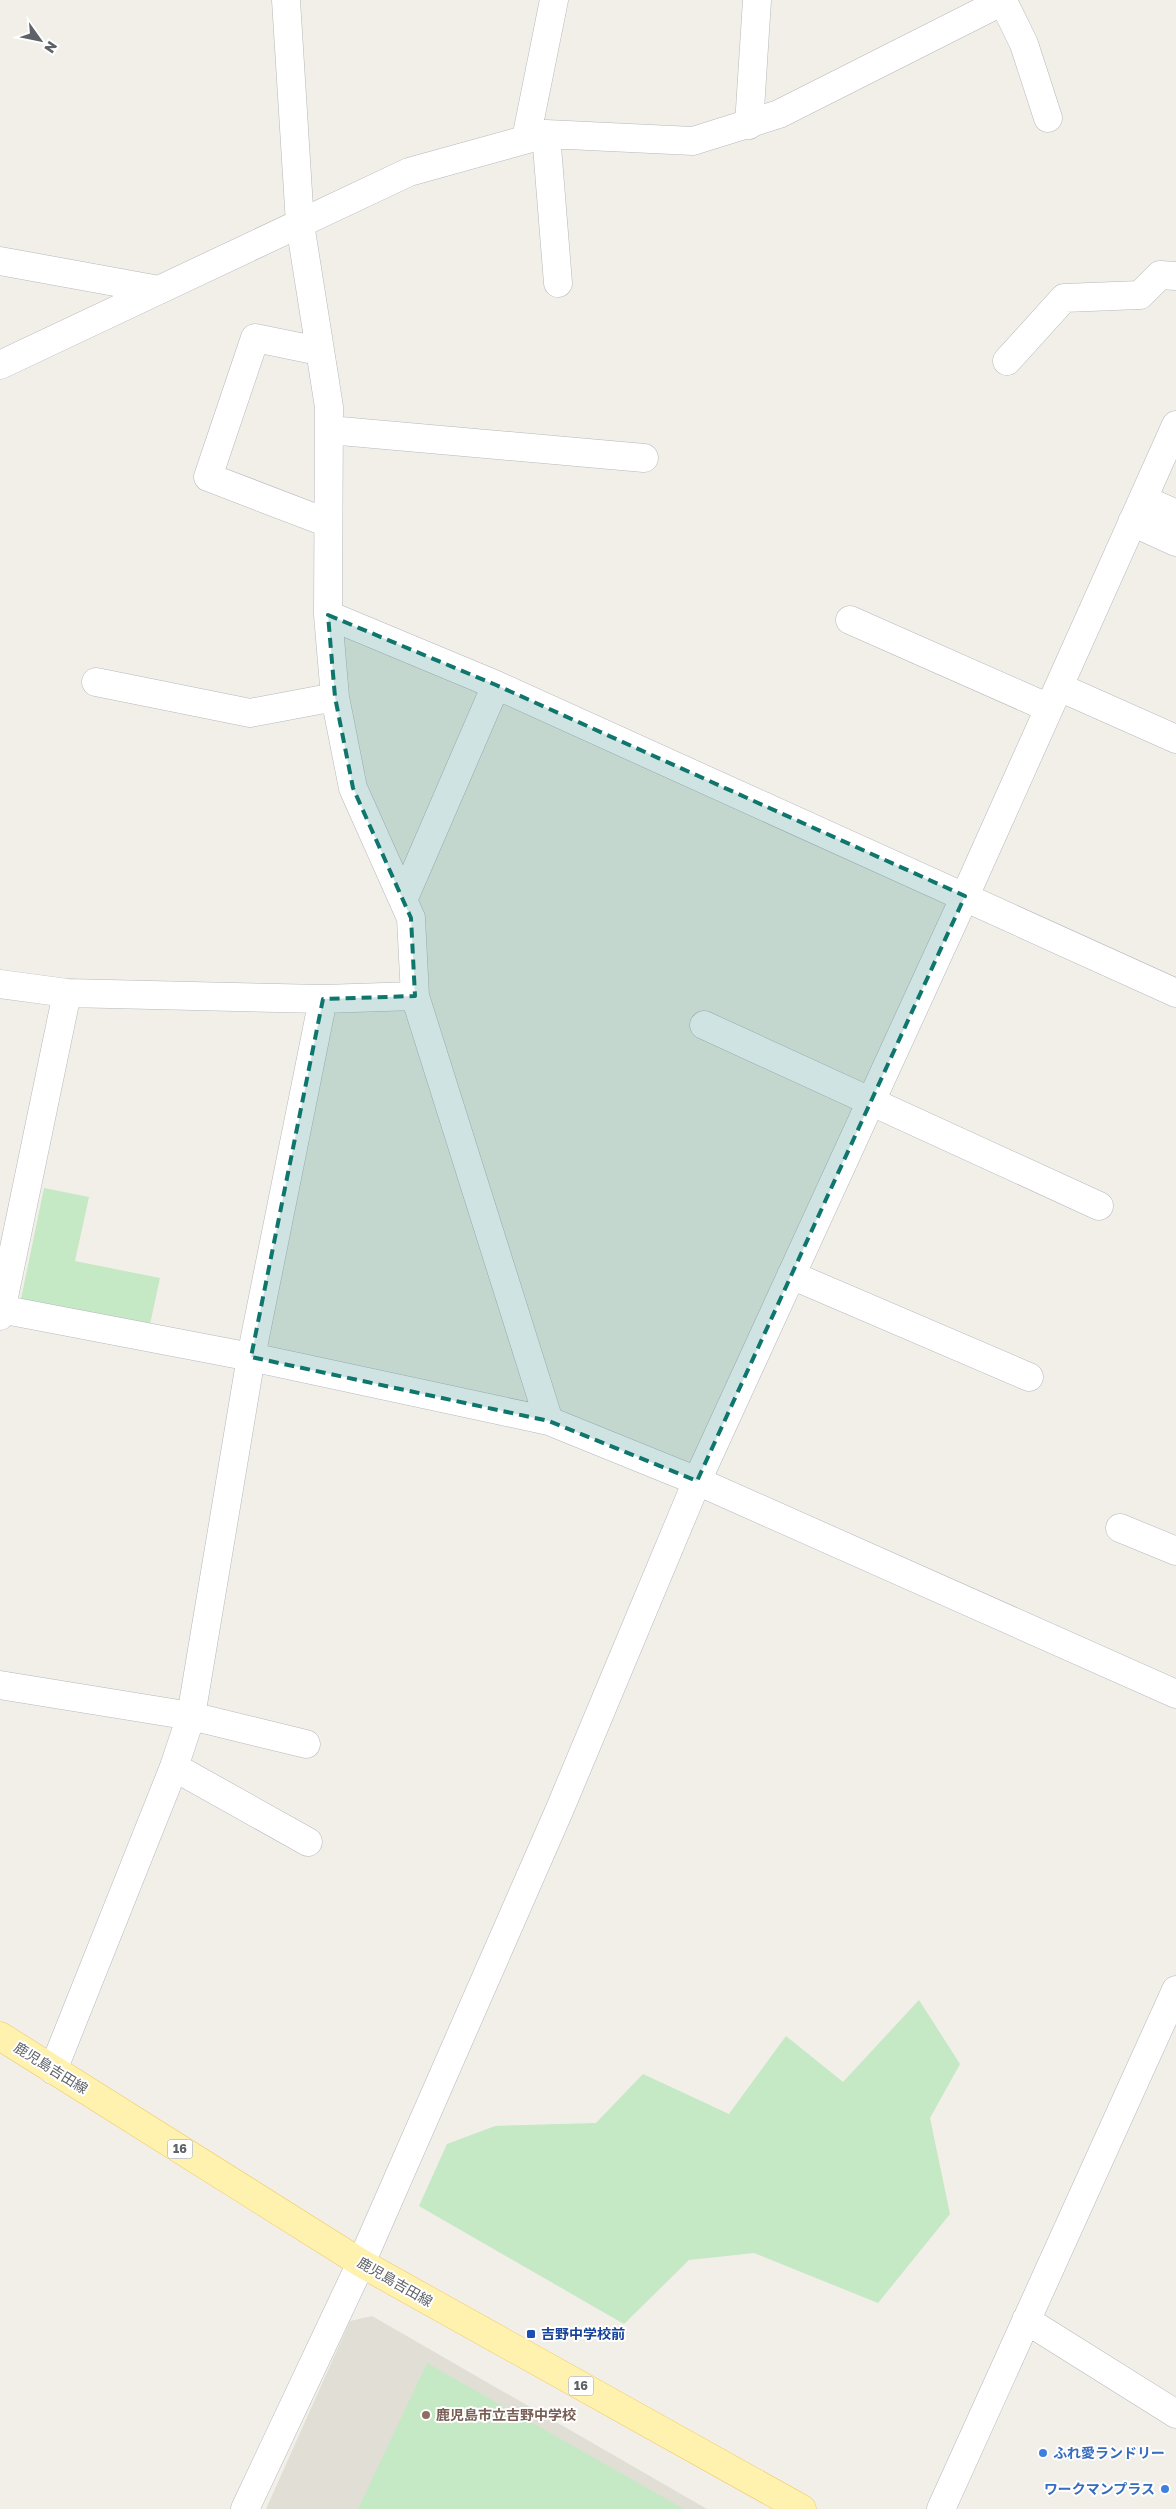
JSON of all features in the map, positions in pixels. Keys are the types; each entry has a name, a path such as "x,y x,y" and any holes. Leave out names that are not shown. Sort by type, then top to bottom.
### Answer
{"main road":[{"name":"鹿児島吉田線","path":"0,2036 361,2263 802,2509"}],"street":[{"path":"286,0 300,224 329,407 328,615 335,697 353,788 404,898 411,918 415,996 549,1421"},
{"path":"554,0 536,137 558,283"},
{"path":"749,125 757,0"},
{"path":"0,365 409,172 536,137 693,141 749,125 779,114 1003,1 1024,44 1048,118"},
{"path":"0,260 159,290"},
{"path":"1007,361 1064,298 1140,295 1160,275 1176,276"},
{"path":"319,351 255,338 208,477 328,522"},
{"path":"245,2509 361,2263 559,1811 697,1481 965,896 1176,425"},
{"path":"329,430 644,458"},
{"path":"1137,511 1176,514"},
{"path":"1137,511 1176,542"},
{"path":"328,615 496,685 1176,993"},
{"path":"850,620 1054,697 1176,739"},
{"path":"96,682 250,713 335,697"},
{"path":"404,898 496,685"},
{"path":"0,984 67,993 323,999 415,996"},
{"path":"67,993 0,1311 251,1357 549,1421 697,1481 1176,1694"},
{"path":"53,2070 174,1767 192,1716 251,1357 323,999"},
{"path":"704,1025 1099,1206"},
{"path":"791,1275 1029,1378"},
{"path":"1120,1528 1176,1551"},
{"path":"0,1685 192,1716 306,1744"},
{"path":"174,1767 308,1842"},
{"path":"941,2509 1176,1990"},
{"path":"1026,2320 1176,2414"}],"highlighted area":[{"path":"328,615 496,685 965,896 697,1481 549,1421 251,1357 323,999 415,996 411,918 353,788 335,697"}],"shaded area":[{"name":"鹿児島市立吉野中学校","path":"372,2316 707,2509 266,2509 350,2321"}],"green space":[{"path":"44,1188 89,1197 75,1261 160,1278 150,1324 21,1299"},
{"path":"919,2000 960,2064 930,2118 950,2214 878,2303 754,2253 689,2260 624,2324 419,2206 447,2144 495,2126 596,2123 643,2074 729,2114 786,2036 843,2082"},
{"path":"427,2363 684,2509 358,2509"}],"place":[{"name":"吉野中学校前","path":"531,2334"},
{"name":"鹿児島市立吉野中学校","path":"426,2415"},
{"name":"ふれ愛ランドリー","path":"1043,2453"},
{"name":"ワークマンプラス","path":"1165,2489"}]}
